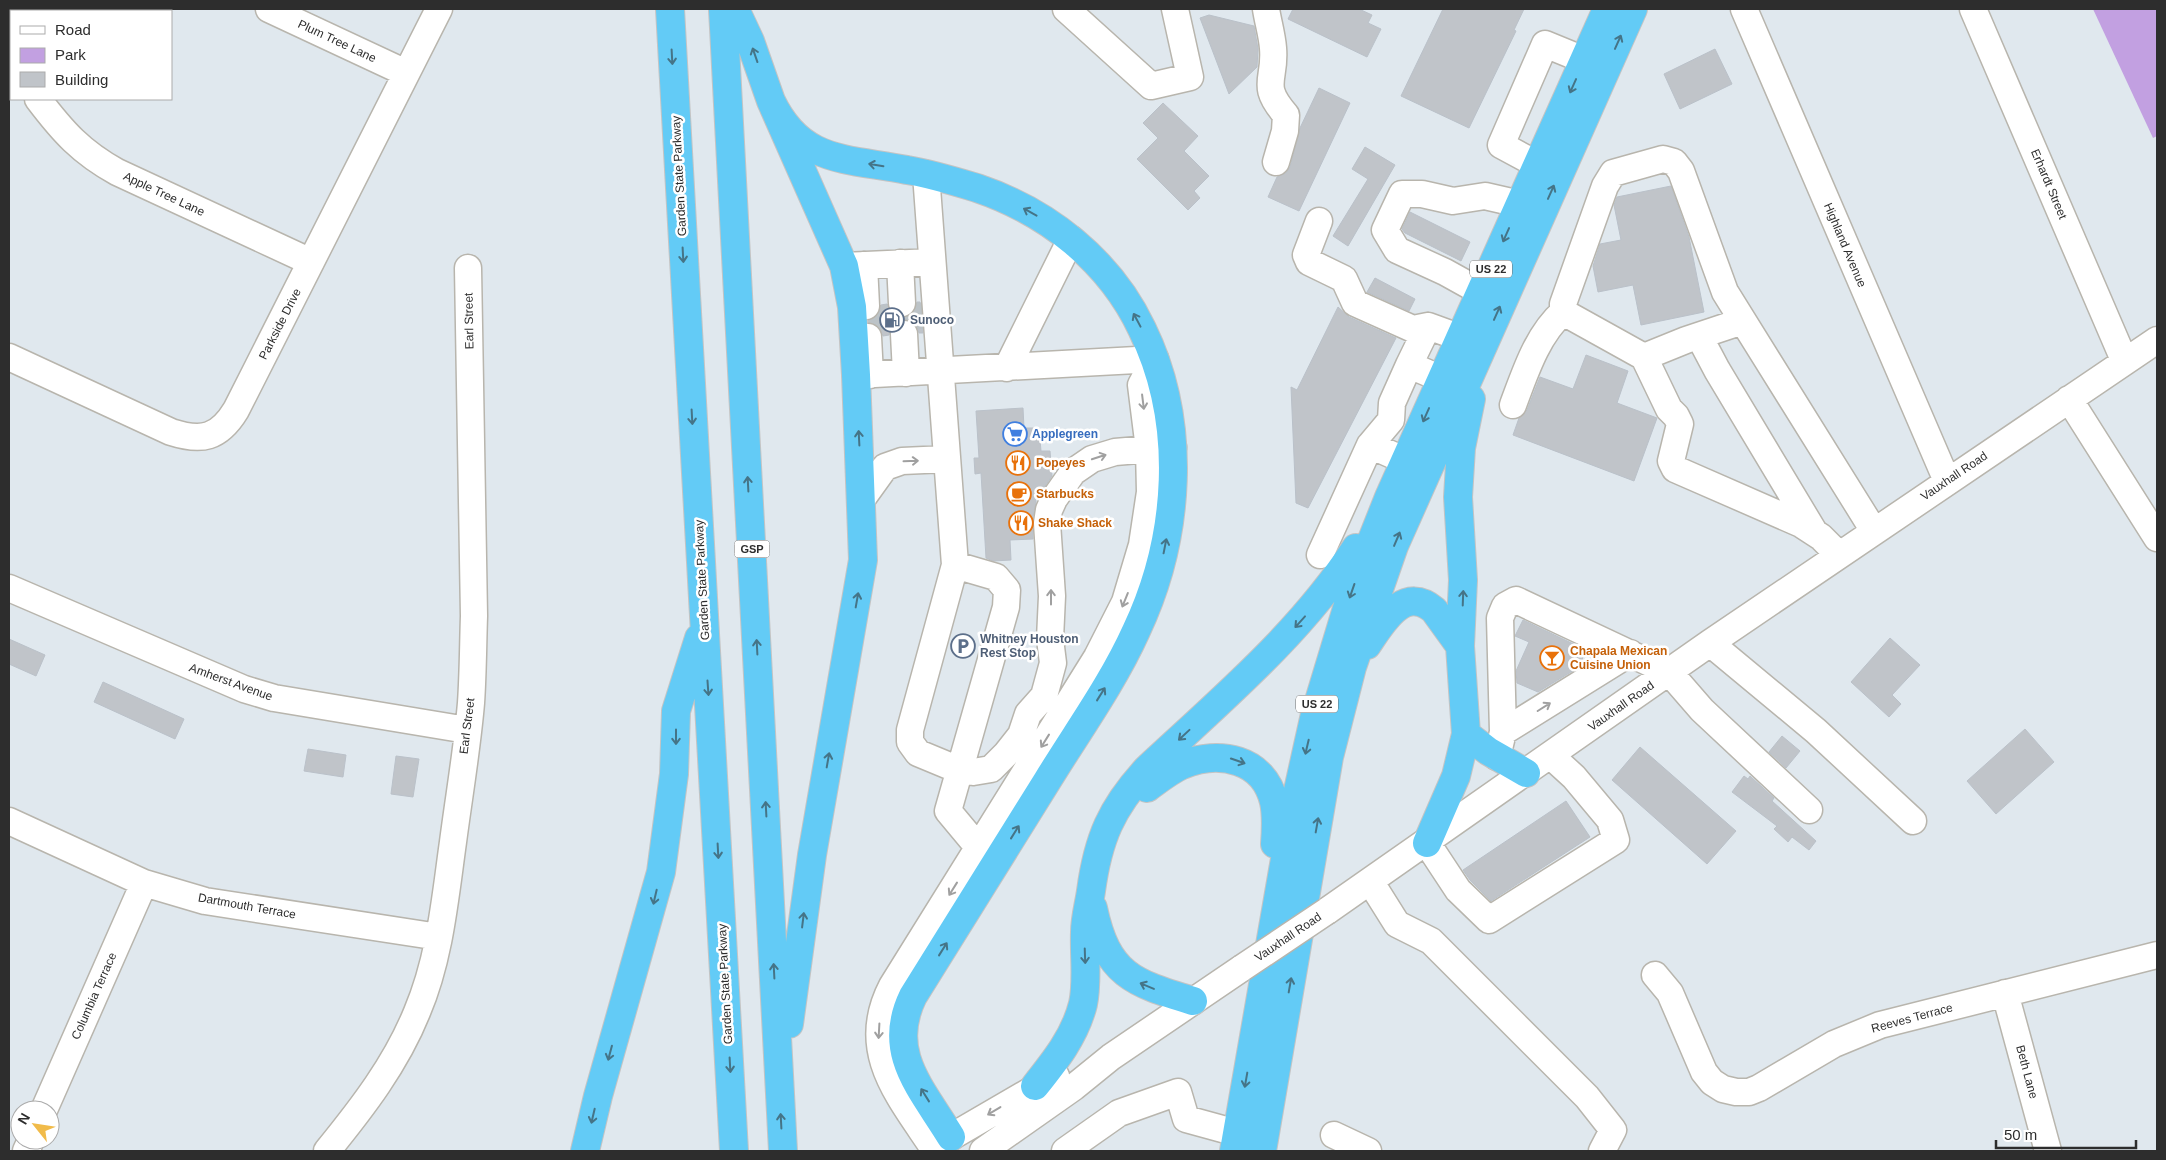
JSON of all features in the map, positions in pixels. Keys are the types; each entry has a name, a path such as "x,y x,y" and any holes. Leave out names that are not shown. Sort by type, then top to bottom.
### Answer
{"highway":[{"name":"Garden State Parkway","path":"670,9 734,1151"},
{"name":"GSP","path":"722,9 783,1151"},
{"path":"735,9 750,41 777,114 795,137 819,152 849,160 926,174 966,185 1005,199 1040,218 1071,239 1091,257 1116,285 1138,319 1155,359 1166,400 1161,448 1173,481 1168,533 1159,573 1144,614 1115,671 914,996 902,1026 902,1046 939,1147"},
{"path":"1588,51 1593,9"},
{"name":"US 22","path":"1236,1142 1299,782 1323,682 1354,585 1389,496 1442,379 1472,340 1481,292 1607,9"},
{"name":"US 22","path":"1262,1151 1328,766 1352,667 1394,546 1472,340 1633,9"},
{"path":"771,101 889,264 852,307 896,373 862,499 863,560 812,855 780,1090"},
{"path":"1427,843 1454,783 1466,734 1460,646 1463,580 1458,497 1459,464 1472,340"},
{"path":"1035,1086 1070,1037 1081,1010 1086,980 1086,922 1095,859 1108,826 1130,788 1147,769 1269,655 1314,606 1344,567 1389,496"},
{"path":"1352,667 1390,613 1410,602 1422,602 1434,610 1460,646"},
{"path":"585,1151 598,1096 652,910 661,872 674,774 676,711 704,622"},
{"path":"1466,734 1500,745 1526,773"},
{"path":"1108,826 1147,788 1182,766 1206,758 1218,757 1236,760 1254,768 1271,792 1276,812 1274,920"},
{"path":"1091,890 1095,916 1102,940 1107,952 1121,970 1147,987 1193,1001"}],"street":[{"name":"Plum Tree Lane","path":"269,9 406,73"},
{"name":"Parkside Drive","path":"9,357 187,438 203,438 218,432 229,421 439,9"},
{"path":"1066,9 1150,86 1190,77 1175,9"},
{"path":"1266,9 1273,50 1269,87 1274,101 1286,115 1276,162"},
{"name":"Highland Avenue","path":"1744,9 1947,481"},
{"name":"Erhardt Street","path":"1973,9 2124,360"},
{"path":"1538,165 1501,145 1545,44 1588,51"},
{"name":"Apple Tree Lane","path":"39,100 61,130 94,159 117,172 311,262"},
{"path":"1513,405 1542,338 1550,325 1563,312 1563,304 1569,286 1605,186 1612,174 1663,159 1674,162 1681,171 1725,292 1874,531"},
{"path":"889,264 891,304 889,264 926,174"},
{"path":"1481,292 1445,272 1397,250 1385,230 1402,194 1422,194 1453,201 1485,196 1520,204"},
{"path":"1319,221 1306,255 1309,262 1344,278 1356,303 1413,329 1428,326 1472,340"},
{"path":"1007,368 1071,239"},
{"path":"889,264 896,373"},
{"name":"Earl Street","path":"327,1151 377,1086 400,1048 418,1012 430,976 439,937 468,730 474,616 468,268"},
{"path":"1563,312 1644,357 1668,409 1676,416 1680,424 1671,461 1675,469 1813,530"},
{"path":"1644,357 1743,321"},
{"path":"1320,555 1370,444 1391,420 1392,403 1428,326"},
{"path":"896,373 893,335 896,373 946,459 955,565 909,737 912,747 918,754 959,770 982,771 996,764 1021,735 1028,714 1044,696 1053,663 1050,639 1052,596 1047,523 1049,510 1054,498 1073,472 1092,459 1114,452 1161,448 1138,562 1125,602 1101,652 892,986 879,1022 878,1044 884,1066 896,1091 939,1147"},
{"path":"1699,336 1717,370 1813,530 1839,555"},
{"name":"Vauxhall Road","path":"983,1151 1111,1057 1427,843 1710,643 2124,360 2157,340"},
{"path":"896,373 1155,359"},
{"path":"1409,365 1442,379"},
{"path":"2068,399 2157,538"},
{"path":"1370,444 1406,461"},
{"path":"862,499 885,467 902,461 946,459"},
{"path":"955,565 996,577 1005,586 1008,596 948,811 979,848 988,862 990,874"},
{"name":"Amherst Avenue","path":"9,588 244,689 274,698 468,730"},
{"path":"1500,745 1500,618 1505,606 1516,600 1669,672 1702,710 1809,810"},
{"path":"1710,643 1816,731 1913,821"},
{"path":"1500,745 1630,653"},
{"path":"1427,843 1458,890 1489,920 1616,840 1610,820 1574,777 1551,756"},
{"name":"Dartmouth Terrace","path":"9,821 144,883 205,901 439,937"},
{"path":"1370,881 1397,924 1431,941 1587,1097 1613,1130 1602,1151"},
{"name":"Columbia Terrace","path":"48,1100 144,883"},
{"name":"Reeves Terrace","path":"1655,974 1670,993 1704,1072 1712,1082 1723,1089 1736,1092 1759,1088 1834,1044 1880,1025 2157,955"},
{"name":"Beth Lane","path":"2005,993 2048,1151"},
{"name":"Vauxhall Road","path":"939,1147 1035,1086 1061,1073 1111,1057"},
{"path":"1065,1151 1119,1113 1178,1092 1186,1119 1236,1142"},
{"path":"1334,1135 1368,1151"}],"green space":[{"path":"2093,9 2157,9 2157,136 2153,138"}],"building":[{"path":"1293,9 1359,9 1372,15 1368,23 1381,29 1367,57 1288,19"},
{"path":"1443,9 1524,9 1514,30 1516,31 1469,128 1401,96"},
{"path":"1209,15 1254,26 1258,49 1257,67 1229,94 1200,18"},
{"path":"1715,49 1732,84 1680,109 1664,74"},
{"path":"1319,88 1350,103 1299,211 1268,197 1277,177 1286,173 1290,167 1300,128"},
{"path":"1163,103 1198,136 1184,151 1209,176 1194,191 1200,198 1188,210 1137,159 1158,138 1143,123"},
{"path":"1365,147 1395,165 1348,246 1333,236 1368,179 1352,169"},
{"path":"1671,186 1689,237 1704,312 1641,325 1633,285 1598,292 1593,266 1600,244 1621,240 1614,205 1617,197"},
{"path":"1410,212 1470,242 1461,261 1405,233 1402,229"},
{"path":"1375,278 1415,299 1409,311 1367,292"},
{"path":"917,302 920,302 923,333 919,333 917,326 911,321 903,319 895,322 891,327 889,335 883,336 880,328 869,322 879,313 881,305 887,304 895,316 903,318 910,316 915,310"},
{"path":"1338,307 1349,317 1396,338 1308,508 1296,503 1291,387 1297,390"},
{"path":"1586,355 1628,371 1617,403 1657,418 1634,481 1513,435 1519,418 1527,410 1540,377 1573,389"},
{"path":"1023,408 1024,428 1039,428 1041,451 1050,451 1052,476 1041,492 1035,492 1036,502 1032,521 1033,539 1010,540 1011,560 993,561 986,558 981,473 975,474 974,458 979,458 976,411"},
{"name":"Chapala Mexican Cuisine Union","path":"1523,620 1586,650 1579,667 1538,692 1517,683 1516,671 1529,642 1515,636"},
{"path":"1890,638 1920,665 1892,695 1901,704 1889,717 1851,682"},
{"path":"9,639 45,655 36,676 9,664"},
{"path":"103,682 184,719 175,739 94,702"},
{"path":"2025,729 2054,762 1996,814 1967,781"},
{"path":"1782,736 1800,751 1786,768 1769,752"},
{"path":"1640,747 1736,831 1707,864 1612,780"},
{"path":"308,749 346,755 343,777 304,771"},
{"path":"396,756 419,759 413,797 391,794"},
{"path":"1744,776 1748,779 1750,776 1774,798 1772,801 1816,841 1809,850 1792,837 1788,842 1774,829 1777,826 1732,792"},
{"path":"1566,801 1590,837 1491,901 1470,880 1463,870"}],"tunnel":[{"path":"916,303 918,333"},
{"path":"880,305 882,336"}],"place":[{"name":"Sunoco","path":"892,320"},
{"name":"Applegreen","path":"1015,434"},
{"name":"Popeyes","path":"1018,463"},
{"name":"Starbucks","path":"1019,494"},
{"name":"Shake Shack","path":"1021,523"},
{"name":"Whitney Houston Rest Stop","path":"963,646"},
{"name":"Chapala Mexican Cuisine Union","path":"1552,658"}]}
